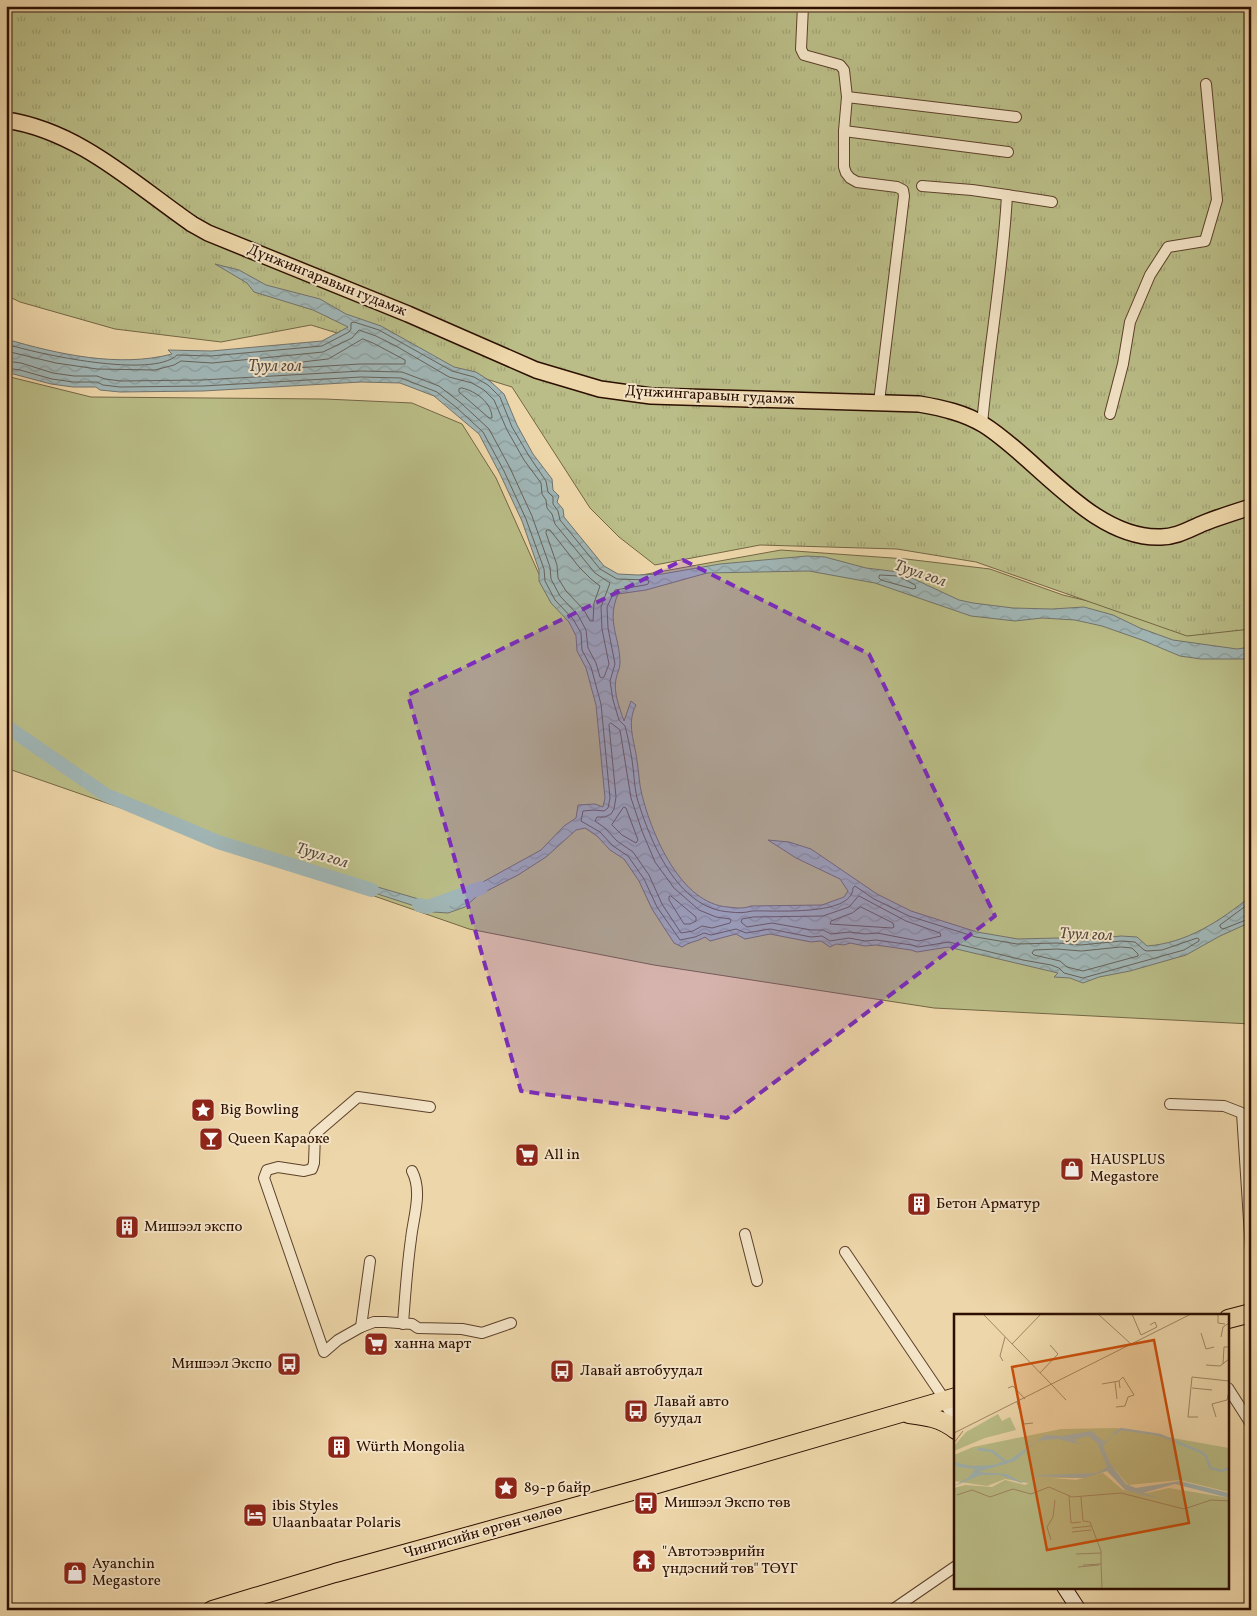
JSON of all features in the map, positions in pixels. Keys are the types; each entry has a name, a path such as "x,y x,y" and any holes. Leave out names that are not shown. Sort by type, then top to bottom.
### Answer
{"highway":[{"path":"1230,1318 1251,1313"},
{"name":"Чингисийн өргөн чөлөө","path":"212,1610 636,1490 950,1398"},
{"path":"901,1413 928,1416 954,1429"}],"main road":[{"name":"Дүнжингаравын гудамж","path":"6,120 41,128 82,146 192,224 208,233 338,284 528,367 559,378 600,389 651,396 920,404 959,413 982,424 1088,510 1126,532 1149,536 1176,535 1251,507"},
{"path":"950,1398 954,1411"},
{"path":"1065,1588 1078,1610"}],"street":[{"path":"803,6 801,49 804,55 840,65 844,70 847,97 844,167 850,178 857,182 897,187 903,190 904,196 879,402"},
{"path":"1110,414 1123,364 1130,322 1150,275 1168,247 1205,241 1217,200 1206,84"},
{"path":"847,97 1016,117"},
{"path":"844,132 1008,152"},
{"path":"922,186 972,190 1052,202"},
{"path":"982,424 987,368 1002,255 1007,195"},
{"path":"430,1107 358,1097 315,1134 312,1169 304,1171 278,1167 267,1170 264,1178 324,1352 338,1340 374,1322 412,1324 418,1328 462,1329 482,1333 511,1323"},
{"path":"1170,1104 1224,1106 1242,1113 1251,1251"},
{"path":"403,1324 411,1237 416,1206 416,1178 412,1171"},
{"path":"745,1234 757,1281"},
{"path":"845,1252 950,1398"},
{"path":"361,1327 370,1261"},
{"path":"1230,1391 1251,1424"},
{"path":"892,1610 954,1567"}],"highlighted area":[{"path":"683,560 869,654 995,916 727,1118 521,1091 408,695"}],"green space":[{"path":"6,6 1251,6 1251,629 1187,636 976,562 897,549 760,545 655,565 619,537 590,508 512,387 311,325 221,342 115,329 20,302 6,295"},
{"path":"6,376 91,397 325,399 412,403 462,424 496,478 547,592 781,550 906,559 990,569 1063,595 1154,617 1251,595 1251,1024 934,1008 654,965 469,929 6,768"}],"water":[{"path":"215,264 239,270 266,285 320,299 346,314 381,326 454,367 476,372 490,381 504,394 517,425 533,454 552,479 553,490 559,496 557,502 563,509 564,517 604,566 618,574 662,574 720,564 807,556 825,557 866,568 899,572 959,600 973,603 1013,608 1052,609 1084,607 1113,615 1140,628 1173,640 1237,649 1251,647 1251,659 1201,659 1180,656 1102,626 1075,620 1042,618 1015,621 971,616 875,583 809,571 707,573 646,590 618,594 613,613 620,663 615,684 617,700 624,721 631,701 636,705 631,726 640,787 647,811 661,847 671,865 696,894 711,903 740,908 751,906 822,905 844,897 848,891 840,879 796,858 768,840 789,842 811,849 877,894 911,911 977,932 1018,939 1057,938 1081,940 1121,936 1137,937 1147,946 1162,944 1189,935 1215,922 1251,896 1251,922 1220,936 1186,955 1130,971 1099,977 1083,983 1070,978 1054,977 1058,973 948,947 917,952 850,943 844,945 836,944 830,947 821,941 811,942 770,934 745,939 736,934 710,941 705,937 682,947 674,943 652,909 639,881 624,859 610,850 597,836 585,828 576,830 546,857 518,875 477,896 465,907 448,913 433,912 353,886 357,881 446,905 481,883 541,850 564,826 576,818 578,805 595,804 603,807 605,798 596,705 586,668 577,651 576,636 569,622 551,603 539,581 539,570 522,521 500,474 479,434 434,396 400,383 361,382 203,391 120,392 100,390 96,387 73,387 51,384 6,372 6,339 67,354 131,360 172,354 168,350 211,351 322,341 348,327 313,310 254,292 247,283"}],"waterway":[{"name":"Туул гол","path":"6,726 106,795 218,842 372,890"},
{"name":"Туул гол","path":"419,905 427,907 481,888"}],"place":[{"name":"Big Bowling","path":"203,1110"},
{"name":"Queen Караоке","path":"211,1139"},
{"name":"All in","path":"527,1155"},
{"name":"HAUSPLUS Megastore","path":"1072,1169"},
{"name":"Бетон Арматур","path":"919,1204"},
{"name":"Мишээл экспо","path":"127,1227"},
{"name":"ханна март","path":"376,1344"},
{"name":"Мишээл Экспо","path":"289,1364"},
{"name":"Лавай автобуудал","path":"562,1371"},
{"name":"Лавай авто буудал","path":"636,1411"},
{"name":"Würth Mongolia","path":"339,1447"},
{"name":"89-р байр","path":"506,1488"},
{"name":"Мишээл Экспо төв","path":"646,1503"},
{"name":"ibis Styles Ulaanbaatar Polaris","path":"255,1515"},
{"name":"\"Автотээврийн үндэсний төв\" ТӨҮГ","path":"644,1561"},
{"name":"Ayanchin Megastore","path":"75,1573"}]}
